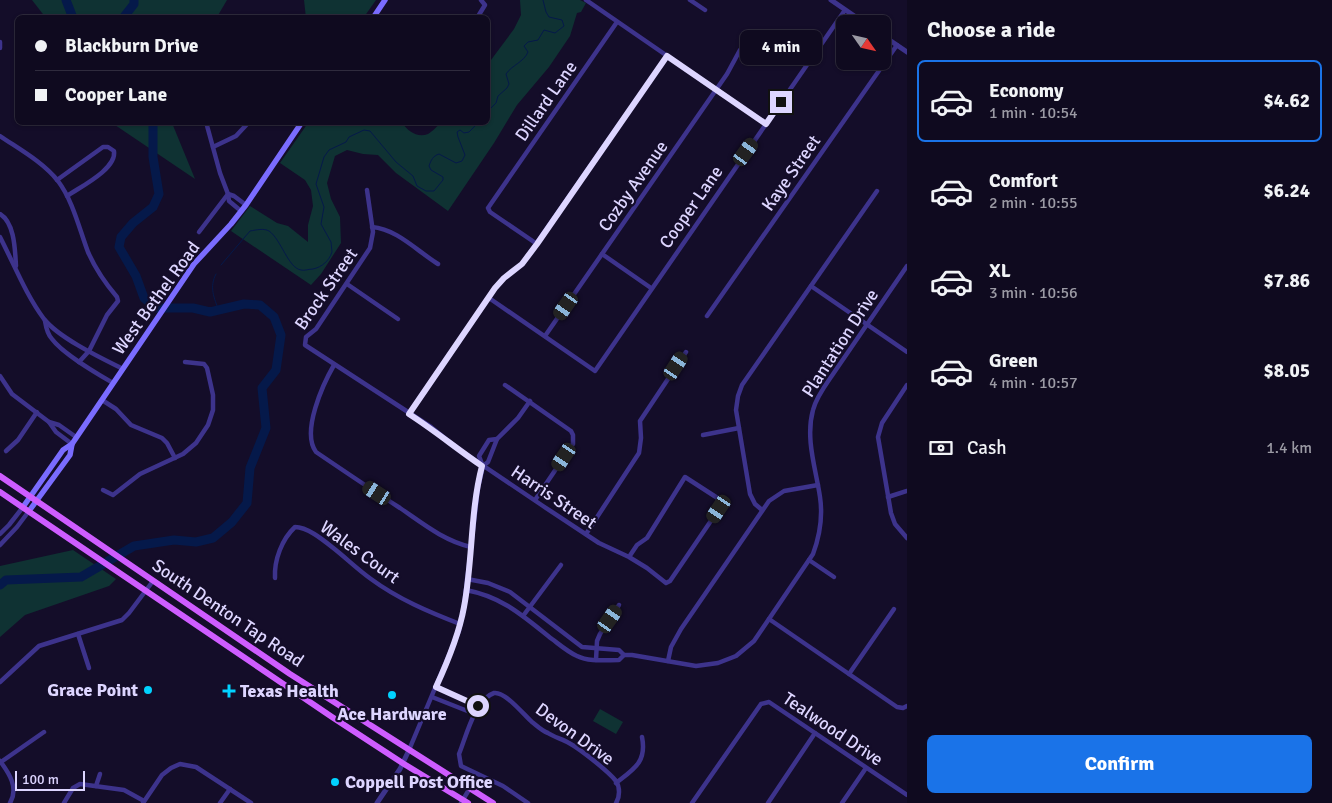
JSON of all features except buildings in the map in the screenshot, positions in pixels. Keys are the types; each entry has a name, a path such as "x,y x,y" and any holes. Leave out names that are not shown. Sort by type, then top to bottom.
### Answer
{"main road":[{"path":"375,15 385,0"},
{"name":"West Bethel Road","path":"29,511 70,455 72,444 76,437 194,264 246,205 300,125"},
{"name":"West Bethel Road","path":"23,507 63,450 72,444"},
{"name":"South Denton Tap Road","path":"0,476 289,673 492,803"},
{"name":"South Denton Tap Road","path":"0,492 282,683 464,802"},
{"path":"232,649 239,639"},
{"path":"282,683 289,673"}],"street":[{"path":"479,15 485,5 481,0"},
{"path":"586,0 766,124"},
{"path":"690,0 705,10"},
{"path":"831,0 852,15"},
{"name":"Cooper Lane","path":"545,336 595,371 845,10"},
{"name":"Dillard Lane","path":"537,244 490,212 488,208 617,22"},
{"path":"891,41 907,52"},
{"name":"Kaye Street","path":"708,316 896,45"},
{"name":"Cozby Avenue","path":"545,336 717,89 740,50"},
{"path":"409,414 504,278 522,264 537,244 667,56"},
{"path":"207,125 229,201 241,211"},
{"path":"213,147 236,136 246,125"},
{"path":"0,136 43,167 57,180 67,196 96,268 117,297 118,301 108,315 89,351 79,362"},
{"path":"57,180 103,148 108,147 114,151 115,157 110,166 67,196"},
{"name":"Brock Street","path":"305,345 306,336 316,329 348,284 370,248 372,227 367,190"},
{"path":"762,510 755,504 750,494 736,410 738,396 742,385 877,191"},
{"path":"228,194 246,205"},
{"path":"199,232 228,194"},
{"path":"0,214 4,217 15,240 16,268"},
{"path":"372,227 393,233 438,264"},
{"path":"0,237 45,321 46,330 52,340 79,362 113,383"},
{"path":"602,254 652,288"},
{"name":"Plantation Drive","path":"468,579 501,588 516,596 582,647 619,650 624,655 696,666 729,660 748,648 813,554 820,528 821,515 818,485 811,449 810,431 813,409 820,393 907,266"},
{"path":"348,284 398,319"},
{"path":"811,286 907,352"},
{"path":"489,298 545,336"},
{"path":"45,321 69,340 123,369"},
{"name":"Harris Street","path":"305,345 431,428 482,466 599,543 629,557 666,583 670,581 719,509 721,503 719,499 685,477 647,538 637,545 629,557"},
{"path":"586,534 639,453 641,438 640,421 686,352"},
{"path":"103,490 113,495 140,474 184,454 196,443 208,424 213,410 213,396 207,368 204,364 185,362"},
{"path":"334,365 318,395 315,407 311,441 316,452 443,537 460,545 471,547"},
{"path":"0,376 12,394 37,412 49,422 56,432 72,444"},
{"path":"505,385 571,431 574,439 573,444 535,500"},
{"path":"907,385 887,414 878,437 888,497 896,524 907,538"},
{"path":"102,400 116,409 131,425 162,438 175,458"},
{"path":"482,466 488,462 497,438 518,418 530,401"},
{"path":"6,452 18,440 37,412"},
{"path":"49,422 59,425 76,437"},
{"path":"703,435 739,428"},
{"path":"376,803 404,764 457,638 468,579 482,466 479,454 489,440 497,438"},
{"path":"668,661 671,647 680,628 762,510 773,498 784,491 818,485"},
{"path":"888,497 907,491"},
{"path":"0,534 23,507"},
{"path":"0,545 29,511"},
{"name":"Wales Court","path":"274,578 274,568 279,551 291,530 295,526 301,527 326,542 386,589 424,610 460,624"},
{"path":"809,560 834,577"},
{"path":"523,616 561,565"},
{"path":"0,682 39,646 122,620 153,581"},
{"name":"Plantation Drive","path":"466,590 492,597 502,602 575,656 596,660 619,660 624,655"},
{"path":"596,660 596,649 600,634 619,605"},
{"path":"849,674 894,609"},
{"path":"769,620 897,708 905,707"},
{"path":"78,634 89,668"},
{"path":"436,687 478,706 459,754 461,766 503,786 528,803"},
{"name":"Devon Drive","path":"478,706 488,696 496,693 503,695 546,733 569,743 586,755 617,785"},
{"path":"432,697 475,714"},
{"name":"Tealwood Drive","path":"692,803 764,702 769,702 907,795"},
{"path":"10,803 13,784 0,761 44,732"},
{"path":"768,803 815,733"},
{"path":"616,803 618,800 617,785 642,759 644,748 642,737"},
{"path":"64,803 73,788 80,784 124,790 144,802 162,775 180,764 196,766 251,803"},
{"path":"842,803 866,768"},
{"path":"96,786 100,774"},
{"path":"464,802 470,788"},
{"path":"220,803 230,789"}],"green space":[{"path":"32,0 227,0 218,15 44,15"},
{"path":"304,0 376,0 365,15 306,15"},
{"path":"520,0 580,0 586,3 581,12 577,13 570,36 549,67 517,105 448,211 396,173 378,155 347,150 335,156 327,183 331,199 340,217 341,243 321,274 311,285 231,231 250,206 277,223 288,226 308,242 308,225 313,206 311,190 305,180 280,163 307,125 404,125 410,131 424,135 439,125 490,125 490,61 514,29 521,15"},
{"path":"115,125 173,125 195,179"},
{"path":"73,550 116,579 109,586 25,615 0,637 0,566"},
{"path":"600,709 623,722 616,734 593,721"}],"waterway":[{"path":"66,0 72,15"},
{"path":"125,15 134,4 134,0"},
{"path":"490,109 509,84 506,74 528,52 524,46 528,42 538,40 544,30 555,33 564,26 562,20 549,17 543,0"},
{"path":"0,585 6,580 81,577 134,546 174,540 196,542 213,538 232,522 247,503 250,468 266,428 262,388 276,370 281,335 274,317 260,305 244,304 210,312 193,308 156,308 144,298 136,276 119,247 121,237 133,223 153,207 159,194 153,157 153,125"},
{"path":"221,265 250,231 262,229 269,231 273,235 296,268 302,270 313,269 325,263 332,252 331,242 321,224 324,207 316,184 324,157 329,150 346,142 349,137 364,130 370,131 396,162 413,176 417,186 426,191 434,191 443,180 443,177 431,170 429,166 432,158 439,154 456,163 462,161 465,155 457,132 460,130 464,133 469,132 476,125"},
{"path":"216,274 213,288 219,311"}],"place":[{"name":"Grace Point","path":"148,690"},
{"name":"Texas Health","path":"229,691"},
{"name":"Ace Hardware","path":"392,695"},
{"name":"Coppell Post Office","path":"335,782"}],"route":[{"path":"478,706 436,687 459,631 464,606 482,466 409,414 495,288 522,264 537,244 667,56 766,124 781,102"}]}
